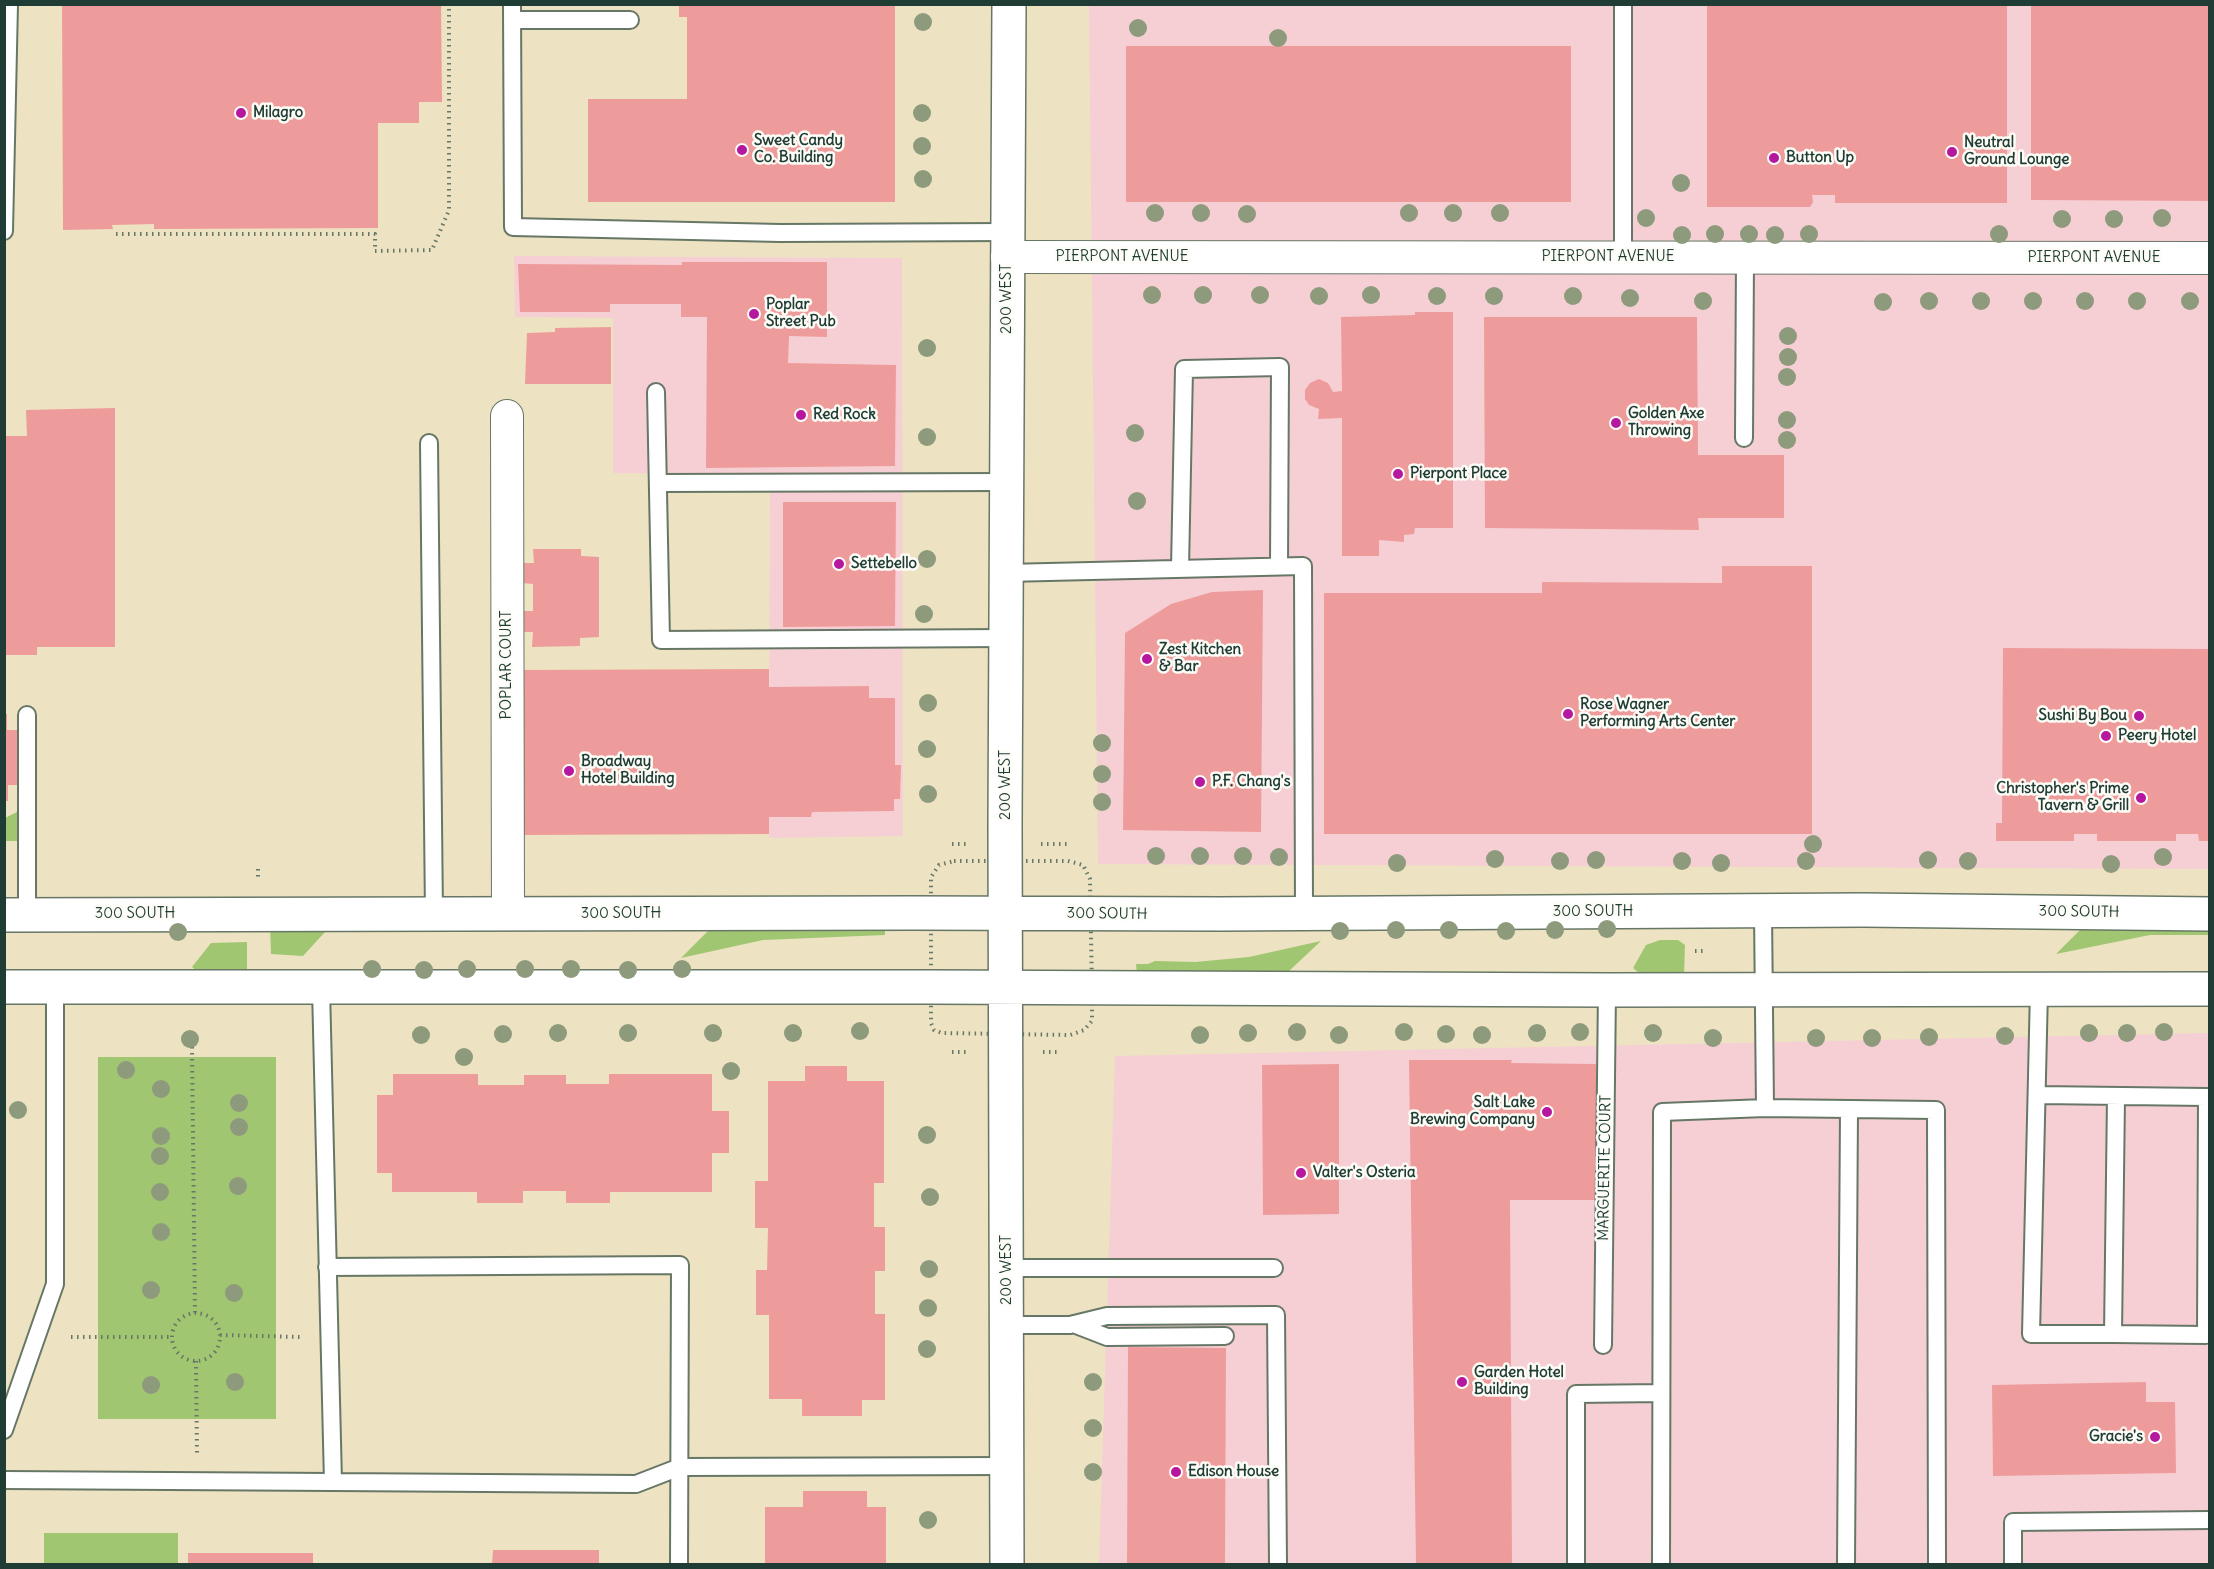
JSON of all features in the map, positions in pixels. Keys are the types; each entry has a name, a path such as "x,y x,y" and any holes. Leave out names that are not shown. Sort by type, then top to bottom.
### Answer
{"street":[{"name":"200 WEST","path":"1007,1564 1005,988 1009,4"},
{"name":"PIERPONT AVENUE","path":"1007,244 1623,257 2210,258"},
{"name":"POPLAR COURT","path":"507,417 508,915"},
{"name":"300 SOUTH","path":"16,915 171,913 1304,914 1863,910 2210,914"},
{"path":"4,987 2210,989"}],"lane":[{"path":"4,231 9,4"},
{"path":"1623,4 1623,257"},
{"path":"630,20 512,12 513,227 780,233 1007,244"},
{"path":"1744,438 1745,257"},
{"path":"1180,568 1184,369 1216,368 1280,367 1279,566"},
{"path":"656,393 661,640 1006,638"},
{"path":"429,443 434,915"},
{"path":"658,483 1007,482"},
{"path":"1006,573 1303,566 1304,914"},
{"path":"16,915 27,715"},
{"path":"1763,912 1765,1108"},
{"path":"4,1430 56,1284 56,987"},
{"path":"321,988 333,1482"},
{"name":"MARGUERITE COURT","path":"1603,1346 1606,990"},
{"path":"2038,1095 2207,1096 2206,1335 2031,1334 2039,990"},
{"path":"2113,1334 2116,1097"},
{"path":"1661,1564 1662,1112 1765,1108 1936,1110 1937,1564"},
{"path":"1846,1564 1849,1110"},
{"path":"327,1267 680,1265 680,1564"},
{"path":"1007,1268 1274,1268"},
{"path":"1007,1325 1076,1325 1107,1316 1276,1315 1278,1564"},
{"path":"1076,1325 1107,1337 1225,1336"},
{"path":"1576,1564 1576,1394 1660,1393"},
{"path":"4,1480 636,1484 680,1467 1007,1466"},
{"path":"2013,1564 2013,1522 2210,1520"}],"path":[{"path":"116,234 375,234 375,251 432,250 449,210 449,4"},
{"path":"952,844 967,844"},
{"path":"1040,844 1070,844"},
{"path":"1695,951 1707,951"},
{"path":"192,1047 195,1313"},
{"path":"952,1052 970,1052"},
{"path":"1041,1052 1057,1052"},
{"path":"195,1313 208,1316 214,1322 220,1335 220,1343 211,1356 196,1361 180,1355 172,1337 175,1325 180,1319 195,1313"},
{"path":"220,1335 311,1337"},
{"path":"71,1337 172,1337"},
{"path":"196,1361 197,1455"}],"shaded area":[{"path":"1089,5 2209,5 2209,869 1098,864"},
{"path":"514,256 902,258 903,836 769,838 770,474 613,473 613,318 515,317"},
{"path":"2209,1033 2209,1564 1099,1564 1115,1056"}],"green space":[{"path":"17,812 19,841 5,841 5,818"},
{"path":"316,923 325,932 303,956 271,954 270,924"},
{"path":"2087,923 2209,923 2209,935 2150,935 2056,954"},
{"path":"885,927 885,935 763,940 681,958 709,930"},
{"path":"1660,940 1678,940 1685,945 1684,975 1639,973 1633,968 1646,945"},
{"path":"1321,941 1289,971 1137,975 1136,964 1148,964 1155,961 1195,962 1249,957"},
{"path":"247,942 247,975 201,974 192,967 211,943"},
{"path":"98,1057 276,1057 276,1419 98,1419"},
{"path":"44,1533 178,1533 178,1564 44,1564"}],"building":[{"name":"Milagro","path":"62,4 441,4 442,102 419,102 419,123 378,123 378,228 154,229 154,224 112,225 113,229 63,230"},
{"name":"Sweet Candy Co. Building","path":"688,4 895,4 895,202 588,202 588,99 687,99 687,17 679,17 679,6 688,6"},
{"path":"1707,4 2007,4 2007,203 1835,203 1835,195 1812,195 1813,202 1810,207 1707,207"},
{"path":"2031,4 2210,4 2210,201 2031,200"},
{"path":"1126,46 1571,46 1571,202 1126,202"},
{"path":"682,262 827,262 827,337 789,336 788,363 896,365 895,466 706,468 707,317 681,317 681,304 610,304 610,312 520,312 518,264 682,265"},
{"name":"Pierpont Place","path":"1415,312 1453,312 1453,528 1415,528 1414,534 1404,535 1404,542 1379,540 1379,556 1342,556 1342,418 1318,419 1319,409 1309,405 1305,399 1305,390 1310,383 1319,379 1328,383 1333,392 1342,391 1341,317 1415,315"},
{"path":"1484,317 1697,317 1698,455 1784,455 1784,518 1698,518 1699,530 1485,528"},
{"path":"611,327 611,384 525,384 527,333 555,332 555,328"},
{"path":"115,408 115,647 37,647 37,655 4,655 4,436 27,436 26,410"},
{"name":"Settebello","path":"783,502 896,502 895,626 783,627"},
{"path":"533,549 581,549 581,556 599,557 599,637 580,638 580,646 532,647 533,632 522,632 521,611 533,611 533,584 522,583 522,563 534,563"},
{"name":"Rose Wagner Performing Arts Center","path":"1722,566 1812,566 1812,834 1324,834 1324,593 1542,593 1542,582 1722,583"},
{"path":"1263,590 1261,832 1123,830 1125,633 1171,604 1212,592"},
{"name":"Peery Hotel","path":"2003,648 2210,649 2210,841 2199,841 2198,834 2176,834 2176,841 2097,841 2097,834 2074,834 2074,841 1996,841 1996,823 2002,823"},
{"path":"769,669 769,687 869,686 869,698 895,698 895,765 901,765 900,799 894,799 894,811 812,812 811,817 769,817 769,834 521,835 521,670"},
{"path":"4,714 7,714 7,730 17,730 17,785 8,785 8,801 4,801"},
{"name":"Garden Hotel Building","path":"1409,1060 1512,1060 1511,1063 1596,1064 1596,1200 1510,1200 1512,1564 1416,1564"},
{"name":"Valter's Osteria","path":"1339,1064 1339,1214 1263,1215 1262,1065"},
{"path":"805,1066 847,1066 847,1081 884,1081 884,1183 874,1183 874,1227 885,1227 885,1271 875,1271 875,1314 885,1314 885,1400 862,1400 862,1416 802,1416 802,1399 769,1399 769,1315 756,1315 756,1270 767,1270 768,1228 755,1228 755,1181 768,1181 768,1081 805,1081"},
{"path":"393,1074 478,1074 478,1085 524,1085 524,1075 566,1075 566,1084 609,1084 609,1074 712,1074 712,1111 729,1111 729,1153 712,1153 712,1192 610,1192 610,1203 566,1203 566,1191 523,1191 523,1203 477,1203 477,1192 392,1192 392,1173 377,1173 377,1095 393,1095"},
{"name":"Edison House","path":"1128,1347 1226,1348 1225,1564 1127,1564"},
{"path":"2146,1382 2146,1402 2175,1402 2176,1473 1993,1476 1992,1385"},
{"path":"803,1491 867,1491 867,1507 886,1507 886,1564 765,1564 765,1507 803,1507"},
{"path":"493,1550 599,1550 599,1564 492,1564"},
{"path":"188,1553 313,1553 313,1564 188,1564"}],"place":[{"name":"Milagro","path":"241,113"},
{"name":"Sweet Candy Co. Building","path":"742,150"},
{"name":"Neutral Ground Lounge","path":"1952,152"},
{"name":"Button Up","path":"1774,158"},
{"name":"Poplar Street Pub","path":"754,314"},
{"name":"Red Rock","path":"801,415"},
{"name":"Golden Axe Throwing","path":"1616,423"},
{"name":"Pierpont Place","path":"1398,474"},
{"name":"Settebello","path":"839,564"},
{"name":"Zest Kitchen & Bar","path":"1147,659"},
{"name":"Rose Wagner Performing Arts Center","path":"1568,714"},
{"name":"Sushi By Bou","path":"2139,716"},
{"name":"Peery Hotel","path":"2106,736"},
{"name":"Broadway Hotel Building","path":"569,771"},
{"name":"P.F. Chang's","path":"1200,782"},
{"name":"Christopher's Prime Tavern & Grill","path":"2141,798"},
{"name":"Salt Lake Brewing Company","path":"1547,1112"},
{"name":"Valter's Osteria","path":"1301,1173"},
{"name":"Garden Hotel Building","path":"1462,1382"},
{"name":"Gracie's","path":"2155,1437"},
{"name":"Edison House","path":"1176,1472"}]}
